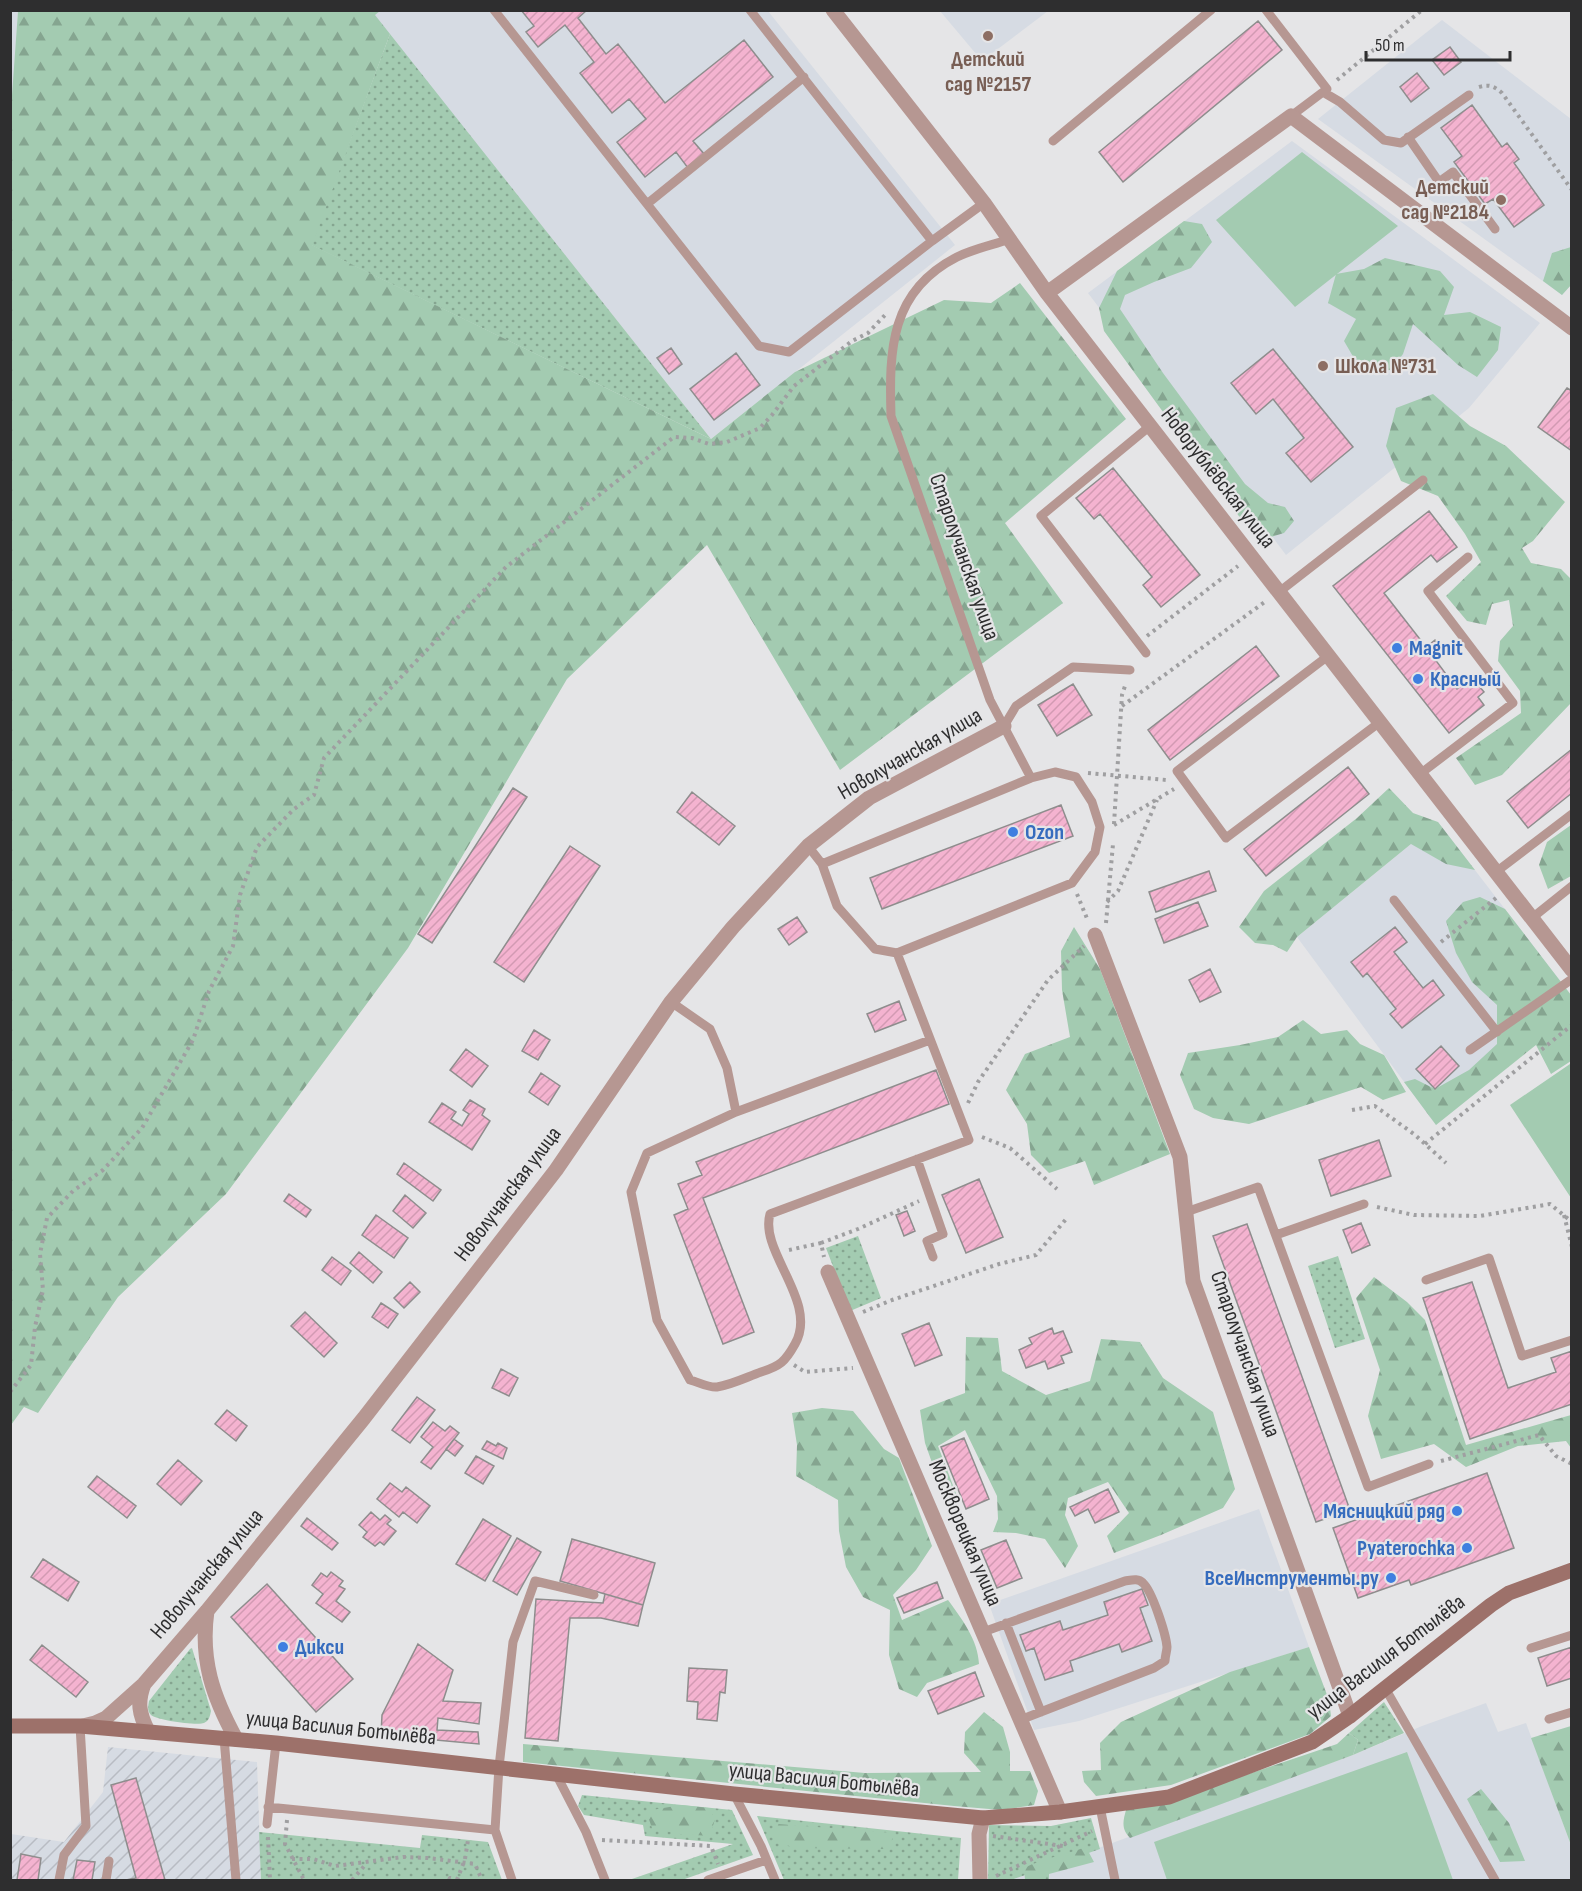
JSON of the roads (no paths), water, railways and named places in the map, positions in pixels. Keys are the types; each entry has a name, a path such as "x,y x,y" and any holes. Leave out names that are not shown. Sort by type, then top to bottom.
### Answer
{"street":[{"name":"Новорублёвская улица","path":"833,10 984,204 1047,293 1572,970"},
{"path":"1047,293 1291,116 1569,322"},
{"name":"Новолучанская улица","path":"80,1726 106,1718 144,1684 207,1611 364,1418 556,1170 671,1002 733,927 808,846 869,798 1004,726"},
{"name":"Старолучанская улица","path":"1095,935 1180,1157 1193,1281 1350,1716"},
{"name":"Москворецкая улица","path":"828,1272 1060,1812"},
{"name":"улица Василия Ботылёва","path":"10,1726 80,1726 230,1738 734,1794 983,1818 1060,1812 1169,1797 1312,1742 1350,1716 1509,1593 1572,1570"},
{"path":"207,1611 203,1634 212,1688 230,1738"},
{"path":"144,1684 139,1695 139,1707 141,1718 148,1731"},
{"path":"980,1881 979,1834 983,1818"}],"lane":[{"path":"494,10 759,346 789,352 932,240 984,204"},
{"path":"750,10 932,240"},
{"path":"1053,141 1212,10"},
{"path":"1266,10 1325,90 1384,140 1401,143 1469,95"},
{"path":"647,204 804,77"},
{"path":"1291,116 1325,90"},
{"path":"1408,137 1439,182 1453,172 1495,229"},
{"name":"Старолучанская улица","path":"1010,239 957,257 931,275 907,300 895,332 892,352 891,416 990,700 1031,777"},
{"path":"1146,653 1041,516 1150,426"},
{"path":"1279,592 1423,480"},
{"path":"1420,774 1513,703 1428,591 1468,557"},
{"path":"1328,656 1177,771 1226,838 1380,722"},
{"path":"1004,726 1016,706 1073,667 1130,670"},
{"path":"808,846 822,864 837,906 875,949 897,953 1072,883 1095,852 1100,826 1092,802 1076,777 1055,772 1031,777 822,864"},
{"path":"1496,872 1572,814"},
{"path":"1532,918 1572,886"},
{"path":"1394,900 1497,1032"},
{"path":"897,953 969,1140 770,1214 767,1224 800,1308 799,1337 786,1360 773,1368 716,1387 690,1380 657,1320 631,1192 647,1153 736,1112 930,1040"},
{"path":"1470,1050 1572,979"},
{"path":"671,1002 710,1029 727,1068 736,1112"},
{"path":"917,1159 944,1234 927,1241 933,1257"},
{"path":"1186,1212 1258,1187 1368,1487 1429,1464"},
{"path":"1276,1235 1364,1204"},
{"path":"1426,1280 1489,1258 1522,1356 1572,1340"},
{"path":"982,1632 1125,1581 1137,1579 1145,1584 1150,1594 1165,1637 1167,1648 1165,1661 1154,1668 1020,1720"},
{"path":"512,1881 495,1830 499,1767 513,1642 535,1581 594,1596"},
{"path":"1006,1623 1041,1713"},
{"path":"1531,1648 1572,1635"},
{"path":"1385,1688 1495,1881"},
{"path":"1550,1719 1572,1712"},
{"path":"60,1881 64,1855 86,1826 80,1726"},
{"path":"230,1738 236,1881"},
{"path":"267,1824 276,1743"},
{"path":"556,1774 589,1839 605,1881"},
{"path":"734,1794 775,1881"},
{"path":"268,1807 495,1830"},
{"path":"1100,1807 1115,1881"},
{"path":"708,1881 766,1860"},
{"path":"106,1881 108,1861"}],"place":[{"name":"Детский сад №2157","path":"988,36"},
{"name":"Детский сад №2184","path":"1501,200"},
{"name":"Школа №731","path":"1323,366"},
{"name":"Magnit","path":"1397,648"},
{"name":"Красный","path":"1418,679"},
{"name":"Ozon","path":"1013,832"},
{"name":"Мясницкий ряд","path":"1457,1511"},
{"name":"Pyaterochka","path":"1467,1548"},
{"name":"ВсеИнструменты.ру","path":"1391,1578"},
{"name":"Дикси","path":"283,1647"}]}
